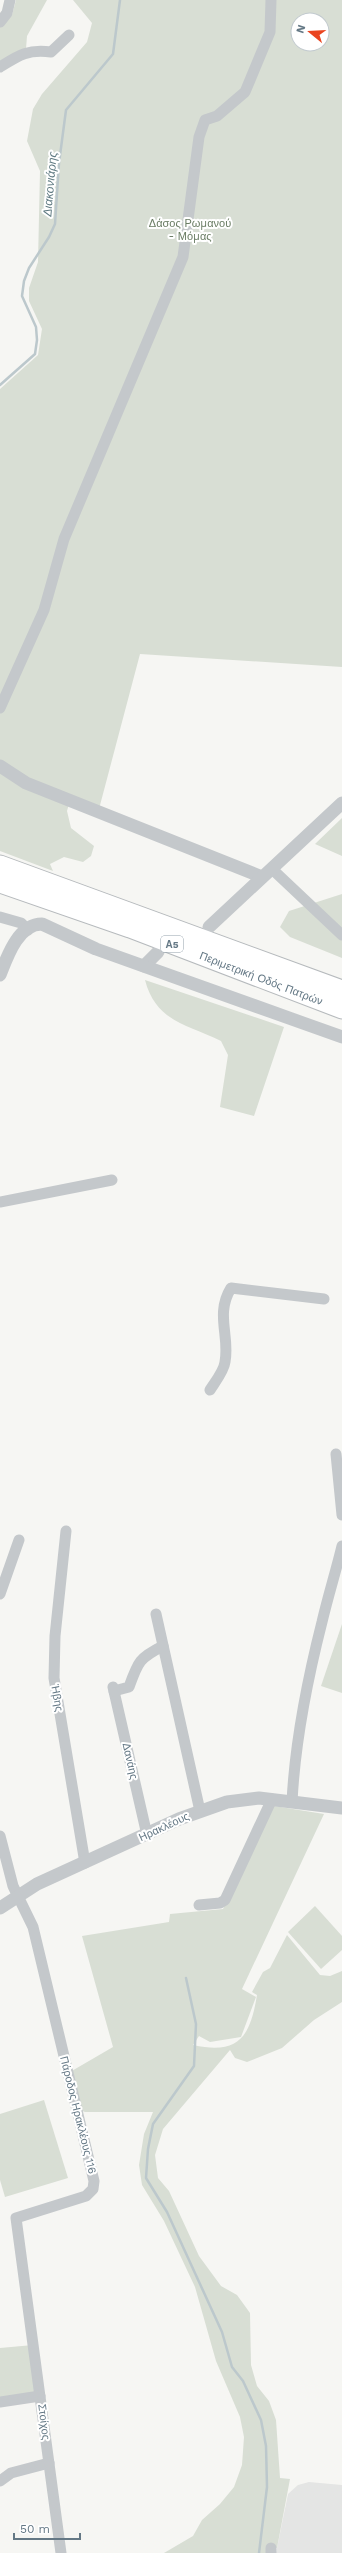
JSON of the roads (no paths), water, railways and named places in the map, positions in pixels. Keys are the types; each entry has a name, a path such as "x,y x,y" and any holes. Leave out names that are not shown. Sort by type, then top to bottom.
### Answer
{"highway":[{"name":"Περιμετρική Οδός Πατρών","path":"0,866 342,990"},
{"name":"Περιμετρική Οδός Πατρών","path":"0,883 130,928 342,1009"},
{"path":"0,897 81,918 319,1001"}],"street":[{"path":"0,708 44,610 64,539 183,257 199,137 205,120 217,116 245,92 270,32 272,0"},
{"path":"0,22 6,4"},
{"path":"0,67 22,54 36,50 51,52 69,35"},
{"path":"0,766 26,783 262,878"},
{"path":"209,927 342,803"},
{"path":"272,868 342,935"},
{"path":"0,917 21,923 28,930"},
{"path":"0,975 12,946 28,930 42,924 90,946 342,1037"},
{"path":"144,966 158,952"},
{"path":"0,1202 112,1180"},
{"path":"210,1390 225,1363 223,1316 225,1298 230,1288 324,1299"},
{"path":"336,1454 342,1515"},
{"name":"Ήβης","path":"66,1531 55,1636 54,1678 85,1864"},
{"path":"0,1594 19,1540"},
{"path":"292,1802 295,1762 304,1700 342,1546"},
{"path":"156,1614 200,1811"},
{"name":"Δανάης","path":"147,1835 114,1689 129,1687 139,1662 144,1656 163,1646"},
{"path":"199,1906 220,1903 225,1900 272,1799"},
{"name":"Ηρακλέους","path":"0,1908 37,1884 85,1864 200,1811 235,1800 272,1799 342,1808"},
{"name":"Πάροδος Ηρακλέους 116","path":"0,1836 13,1886 33,1927 94,2181 93,2189 86,2196 16,2218 40,2396"},
{"name":"Στοίχος","path":"0,2402 40,2396 61,2553"},
{"path":"0,2481 12,2473 49,2464"}],"waterway":[{"name":"Διακονιάρης","path":"0,385 35,354 37,340 36,327 22,296 24,281 29,268 49,237 55,224 59,163 66,110 113,54 120,0"},
{"path":"186,1978 196,2024 194,2066 153,2124 148,2149 146,2178 167,2212 222,2332 232,2367 243,2381 261,2420 266,2446 267,2487 259,2553"}],"park label":[{"name":"Δάσος Ρωμανού - Μόμας","path":"190,229"}]}
